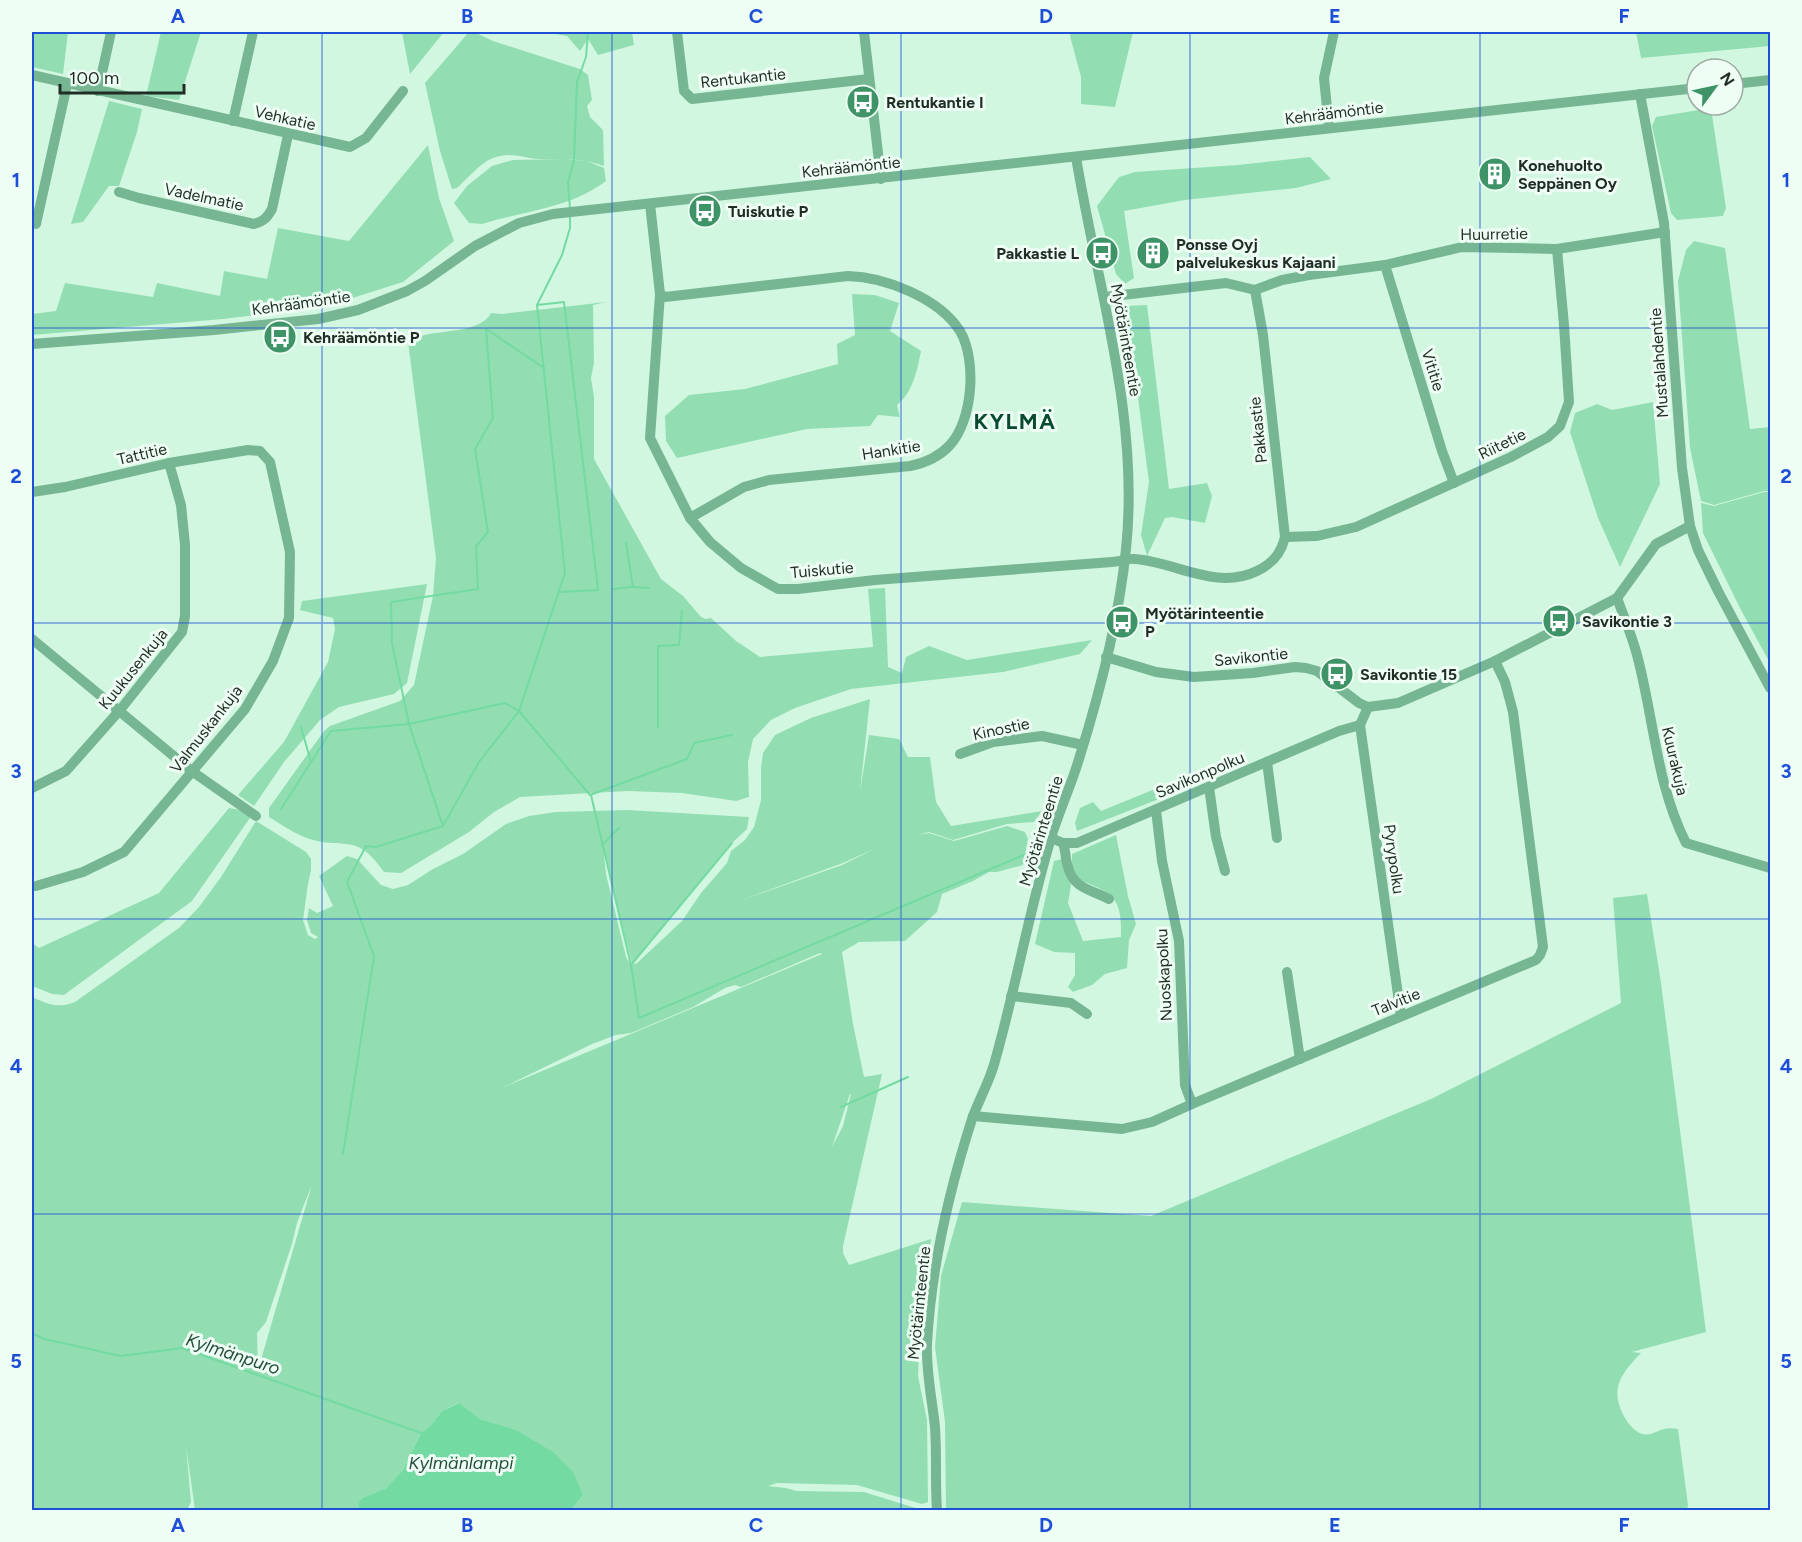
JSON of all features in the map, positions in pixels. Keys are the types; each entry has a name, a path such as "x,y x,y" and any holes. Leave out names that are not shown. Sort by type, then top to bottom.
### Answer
{"street":[{"path":"98,91 111,32"},
{"path":"233,121 254,32"},
{"name":"Rentukantie","path":"677,32 684,91 692,99 869,80"},
{"path":"864,32 881,179"},
{"path":"1329,128 1324,78 1334,32"},
{"name":"Vehkatie","path":"32,75 288,135 350,147 366,138 403,91"},
{"path":"1745,83 1770,80"},
{"path":"32,224 36,224 67,84"},
{"name":"Kehräämöntie","path":"32,344 214,330 318,319 358,310 407,291 475,246 519,223 570,211 881,179 1685,89"},
{"name":"Mustalahdentie","path":"1640,94 1665,232 1682,468 1690,526 1698,550 1713,581 1770,688"},
{"name":"Vadelmatie","path":"119,192 254,224 261,222 267,218 272,209 288,135"},
{"name":"Myötärinteentie","path":"937,1510 935,1429 927,1375 927,1345 939,1246 954,1180 973,1116 994,1064 1051,838 1083,745 1121,595 1125,561 1129,518 1127,444 1105,297 1083,199 1076,156"},
{"name":"Tuiskutie","path":"650,204 660,294 650,438 690,518 710,542 741,568 778,589 798,589 875,580 1125,561"},
{"name":"Huurretie","path":"1255,290 1282,280 1309,274 1385,265 1462,247 1557,249 1665,232"},
{"name":"Riitetie","path":"1285,537 1317,536 1356,527 1537,444 1560,426 1569,402 1557,249"},
{"name":"Vititie","path":"1385,265 1454,483"},
{"name":"Hankitie","path":"660,294 665,297 848,276 868,277 900,287 934,306 959,330 969,355 971,380 965,416 951,444 938,455 923,463 910,466 769,480 744,487 690,518"},
{"path":"1105,297 1226,283 1255,290"},
{"name":"Pakkastie","path":"1255,290 1263,335 1285,537"},
{"name":"Tattitie","path":"32,492 65,487 169,463 248,450 260,451"},
{"name":"Valmuskankuja","path":"36,886 83,872 124,852 244,709 273,661 289,618 290,552 270,462 260,451"},
{"name":"Kuukusenkuja","path":"32,788 66,771 120,710 182,632 185,616 185,544 181,505 169,463"},
{"path":"1360,726 1368,707 1398,703 1496,661 1617,598 1656,544 1690,526"},
{"path":"1125,561 1133,558 1212,577 1233,579 1268,566 1278,554 1285,537"},
{"name":"Kuurakuja","path":"1617,598 1637,657 1666,793 1675,821 1686,843 1770,868"},
{"path":"32,639 193,771 256,816"},
{"name":"Savikontie","path":"1106,657 1156,672 1194,676 1306,668 1317,671 1359,703 1368,707"},
{"name":"Talvitie","path":"973,1116 1122,1129 1152,1122 1536,960 1543,947 1513,712 1505,682 1496,661"},
{"name":"Pyrypolku","path":"1360,726 1401,1016"},
{"name":"Savikonpolku","path":"1063,843 1077,843 1339,731 1360,726"},
{"name":"Kinostie","path":"960,754 993,742 1042,736 1083,745"},
{"path":"1267,762 1277,838"},
{"path":"1209,787 1216,837 1225,871"},
{"name":"Nuoskapolku","path":"1156,810 1162,861 1178,928 1185,1085 1192,1104"},
{"path":"1051,838 1063,843 1069,871 1076,884 1109,899"},
{"path":"1287,972 1300,1059"},
{"path":"1011,996 1071,1003 1088,1014"}],"shaded area":[{"path":"32,32 68,32 63,74 32,67"},
{"path":"161,32 201,32 179,100 146,96"},
{"path":"402,32 444,32 410,74"},
{"path":"469,32 580,69 588,75 592,100 587,106 590,117 603,130 604,166 579,160 505,155 488,160 457,188 452,189 440,151 425,83"},
{"path":"544,32 632,32 634,45 598,55 588,39 580,51 567,36"},
{"path":"1071,32 1133,32 1115,107 1081,104 1081,77 1070,36"},
{"path":"1636,32 1770,32 1770,46 1641,58"},
{"path":"109,101 142,109 137,132 119,186 109,186 83,222 71,224"},
{"path":"1685,112 1685,117 1712,117 1726,208 1723,216 1677,220 1671,213 1652,126 1656,117"},
{"path":"428,145 439,198 454,241 403,282 324,307 223,319 32,335 32,314 56,311 65,283 153,297 157,283 220,296 224,271 267,279 278,228 349,241"},
{"path":"1310,157 1331,179 1296,188 1185,200 1124,211 1134,278 1125,284 1116,274 1097,206 1119,177 1135,172 1238,165"},
{"path":"513,160 587,161 604,168 606,181 562,203 482,224 469,223 454,203 467,186 492,166"},
{"path":"1694,241 1725,248 1750,429 1770,427 1770,491 1714,505 1701,501 1690,448 1678,281 1686,250"},
{"path":"852,294 875,295 899,303 890,331 921,351 911,387 897,405 900,417 878,415 870,426 807,429 677,458 666,441 665,416 689,395 745,389 838,364 837,344 855,335"},
{"path":"606,302 593,305 594,363 591,378 594,397 594,459 661,579 683,596 701,617 711,618 736,641 760,657 873,647 868,589 885,588 888,667 902,673 906,657 929,646 967,660 1092,640 1080,654 1003,672 851,689 795,708 771,720 753,739 748,762 749,797 736,801 682,793 628,791 520,797 494,812 469,832 401,873 384,872 364,850 355,846 315,841 293,832 269,817 269,808 324,731 330,726 400,701 414,685 433,596 436,558 408,342 421,336 459,330 479,324 491,313 502,314"},
{"path":"1147,305 1169,489 1207,483 1212,496 1205,523 1172,517 1165,518 1147,556 1141,535 1149,482 1126,306"},
{"path":"1653,402 1660,484 1620,567 1598,518 1570,432 1575,413 1597,404 1612,410"},
{"path":"1770,492 1770,663 1703,533 1701,503 1714,506"},
{"path":"427,584 407,683 394,694 339,707 320,720 284,762 254,806 238,795 284,742 328,662 335,629 333,618 300,610 302,601"},
{"path":"870,699 860,792 869,735 899,739 908,757 930,757 936,802 951,826 1042,811 1034,822 1007,824 953,840 929,832 917,835 929,833 954,841 1007,826 1025,832 1028,839 1023,865 989,872 942,894 937,912 905,941 859,942 842,952 864,1077 882,1074 843,1253 849,1265 931,1239 920,1334 918,1376 927,1420 928,1502 922,1504 857,1485 777,1483 768,1486 797,1491 864,1492 922,1510 571,1510 583,1495 514,1429 480,1419 458,1403 442,1411 421,1433 403,1470 386,1488 362,1498 358,1510 195,1510 186,1446 191,1502 187,1510 32,1510 32,997 48,1004 75,1002 179,928 199,907 221,877 256,821 306,852 311,859 303,920 308,935 315,939 318,937 311,933 307,920 309,908 317,913 333,906 319,876 347,856 357,859 381,885 393,889 408,885 463,854 506,824 529,816 556,812 627,810 749,817 747,829 732,843 632,963 604,853 606,874 626,957 631,965 637,963 682,921 701,893 727,863 731,851 745,840 754,827 761,800 763,753 775,735 811,718","holes":["876,848 842,865 739,901 843,863","822,954 504,1087 592,1044 616,1035 631,1033 693,1007 725,988 735,985 741,987","850,1094 843,1126 832,1147","311,1187 258,1370 257,1333 266,1322 297,1223"]},
{"path":"1155,789 1159,799 1077,831 1075,823 1080,808 1093,802 1101,811"},
{"path":"229,808 252,815 192,901 64,995 52,994 32,986 32,943 39,948 159,893"},
{"path":"1116,835 1136,924 1129,940 1127,968 1105,974 1092,985 1073,992 1068,987 1075,975 1075,953 1054,952 1035,944 1054,861 1062,859 1071,885 1068,903 1083,941 1121,937 1120,913 1114,899 1108,893 1079,880 1072,865 1072,854"},
{"path":"1647,894 1661,983 1706,1332 1632,1352 1641,1353 1627,1368 1617,1390 1620,1408 1632,1428 1642,1434 1672,1428 1678,1429 1687,1510 946,1510 945,1422 935,1347 941,1276 962,1202 1151,1216 1431,1099 1621,1003 1613,898"}],"water":[{"name":"Kylmänlampi","path":"459,1403 480,1419 514,1429 553,1452 573,1472 583,1495 571,1510 358,1510 362,1498 386,1488 403,1470 421,1433 442,1411"}],"waterway":[{"path":"570,209 568,182 574,160 577,82 586,57 588,32"},
{"path":"343,1154 374,956 347,882 366,846 376,847 443,826 479,762 519,711 565,573 537,305 562,255 570,228 570,215"},
{"path":"537,305 564,302 598,590 559,592"},
{"path":"443,826 409,724 392,643 391,602 478,589 476,546 488,532 475,449 493,418 486,329 544,368"},
{"path":"626,543 633,587 649,588"},
{"path":"613,589 631,587"},
{"path":"658,727 658,646 679,645 682,610"},
{"path":"281,809 331,731 409,724 505,703 519,711 590,795 687,759 694,743 732,735"},
{"path":"301,727 311,762"},
{"path":"591,795 631,965 732,843"},
{"path":"602,845 619,828"},
{"path":"631,965 639,1018 1026,854"},
{"path":"841,1107 908,1077"},
{"name":"Kylmänpuro","path":"32,1333 44,1339 121,1356 182,1348 421,1433"}],"place":[{"name":"Rentukantie I","path":"863,102"},
{"name":"Konehuolto Seppänen Oy","path":"1495,174"},
{"name":"Tuiskutie P","path":"705,211"},
{"name":"Pakkastie L","path":"1102,253"},
{"name":"Ponsse Oyj palvelukeskus Kajaani","path":"1153,253"},
{"name":"Kehräämöntie P","path":"280,337"},
{"name":"Savikontie 3","path":"1559,621"},
{"name":"Myötärinteentie P","path":"1122,622"},
{"name":"Savikontie 15","path":"1337,674"}],"district":[{"name":"KYLMÄ","path":"1015,421"}]}
